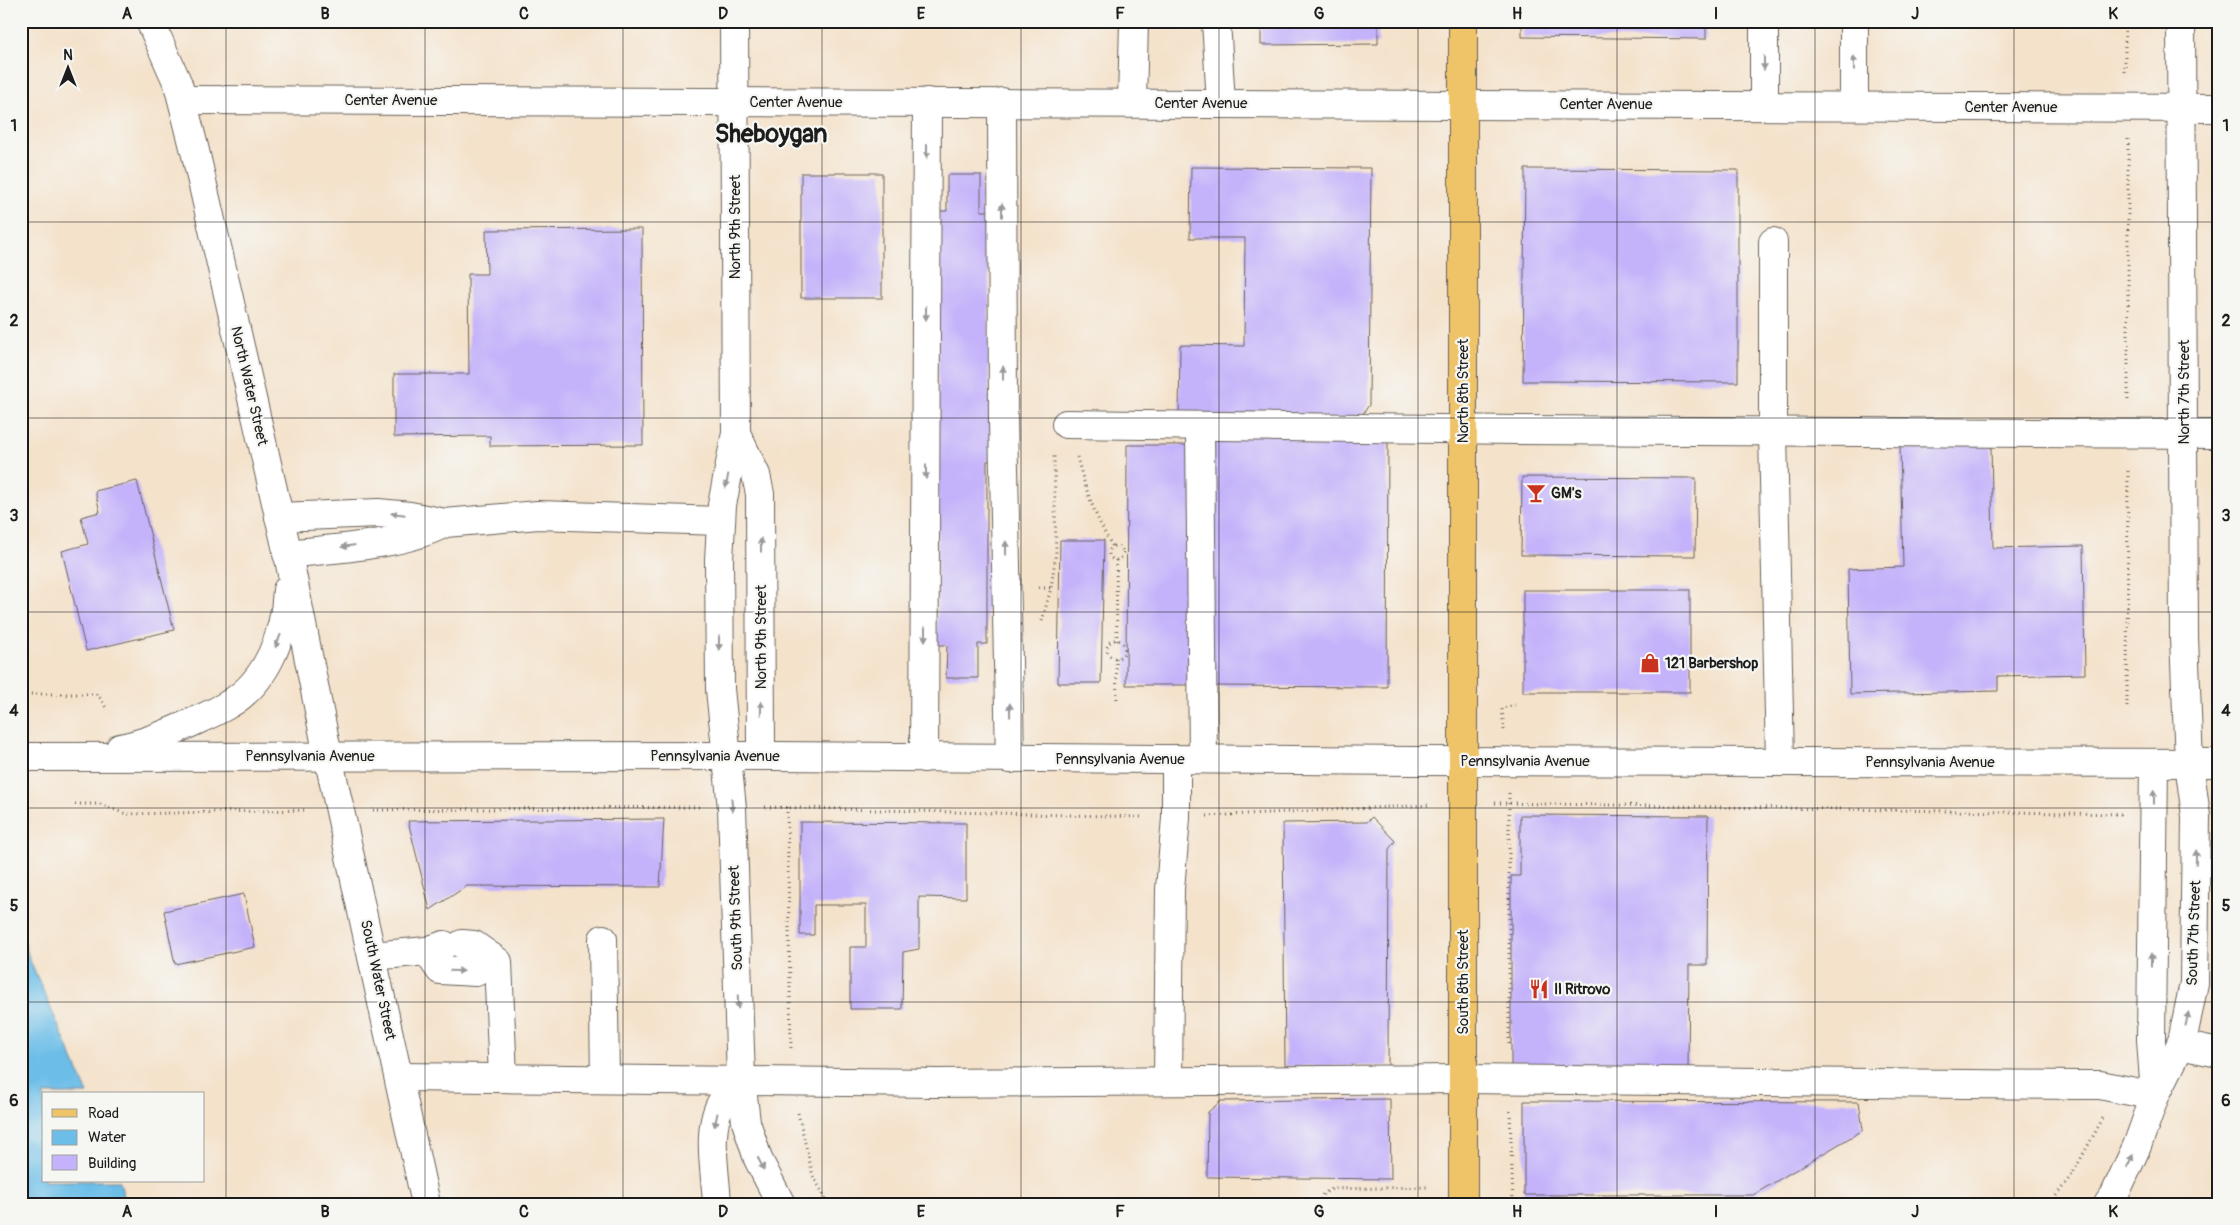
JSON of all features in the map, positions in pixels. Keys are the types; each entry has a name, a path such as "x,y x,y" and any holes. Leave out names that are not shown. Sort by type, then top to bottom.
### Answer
{"main road":[{"name":"North 8th Street","path":"1462,761 1462,708 1464,704 1463,21"},
{"name":"South 8th Street","path":"1462,761 1463,1196"}],"street":[{"name":"North Water Street","path":"150,21 169,61 183,100 288,557 328,756"},
{"name":"North 9th Street","path":"727,756 719,677 720,521 736,433 734,21"},
{"path":"1132,103 1134,21"},
{"path":"1216,21 1221,103"},
{"path":"1764,21 1764,106"},
{"path":"1854,21 1854,106"},
{"name":"North 7th Street","path":"2181,21 2184,637 2189,763"},
{"name":"Center Avenue","path":"183,100 2219,108"},
{"path":"924,758 927,102"},
{"path":"1002,102 1003,412 1010,759"},
{"path":"1773,242 1773,432 1780,762"},
{"path":"1066,424 1463,430 2219,434"},
{"path":"1200,426 1203,759"},
{"name":"North 9th Street","path":"736,433 756,475 760,494 761,756"},
{"path":"278,516 378,513 410,516 446,523 538,515 720,521"},
{"path":"74,757 129,747 170,732 230,704 250,688 269,662 281,635 286,612 288,557 404,539 424,533 446,523"},
{"name":"South Water Street","path":"328,756 426,1204"},
{"name":"South 9th Street","path":"727,756 732,808 741,1079 749,1131 758,1159 781,1204"},
{"name":"Pennsylvania Avenue","path":"21,757 761,756 1010,759 2219,763"},
{"path":"1168,1081 1170,889 1176,818 1176,759"},
{"name":"South 7th Street","path":"2154,763 2151,1040 2155,1096"},
{"name":"South 7th Street","path":"2108,1204 2114,1196 2137,1146 2155,1096 2180,1045 2194,983 2196,816 2189,763"},
{"path":"603,939 605,1078"},
{"path":"372,956 474,945 498,962 503,1077"},
{"path":"2180,1045 2219,1053"},
{"path":"399,1077 741,1079 938,1083 1463,1079 2100,1085 2155,1096"},
{"path":"717,1204 713,1155 715,1125 722,1101 741,1079"}],"path":[{"path":"1040,629 1051,588 1056,553 1054,451 1060,451"},
{"path":"1075,451 1084,481 1104,533 1113,547"},
{"path":"1116,641 1119,561 1124,554 1120,546 1113,547 1109,551 1110,556 1119,561"},
{"path":"1116,641 1122,643 1124,651 1121,656 1116,658 1109,655 1107,649 1111,642 1116,641"},
{"path":"1116,658 1117,702"},
{"path":"21,694 96,694 106,708"},
{"path":"1513,1204 1509,1080 1509,803 1502,708 1514,705"},
{"path":"788,807 790,1026 793,1080 799,1124 813,1176 829,1204"},
{"path":"2050,1204 2073,1173 2093,1140 2117,1089"},
{"path":"1318,1204 1323,1194 1332,1189 1463,1196"}],"water":[{"path":"21,930 29,958 87,1092 42,1092 42,1182 120,1182 125,1204 21,1204"}],"building":[{"path":"1261,21 1378,21 1378,44 1261,45"},
{"path":"1522,21 1706,21 1706,39 1522,37"},
{"path":"1191,167 1371,168 1369,405 1359,419 1179,417 1180,345 1244,346 1245,238 1190,238"},
{"path":"1525,169 1738,170 1738,382 1523,381"},
{"path":"801,173 882,173 882,298 801,298"},
{"path":"947,175 981,175 981,211 989,211 989,396 996,396 996,461 987,461 987,644 978,644 978,678 946,678 947,645 937,645 939,211 947,211"},
{"path":"642,229 643,445 490,446 490,436 394,437 394,374 469,374 468,274 487,274 486,230"},
{"path":"1207,433 1388,433 1387,687 1206,686"},
{"path":"1991,443 1993,548 2083,546 2085,674 1998,676 1998,691 1850,694 1848,569 1903,567 1900,445"},
{"path":"1127,445 1195,445 1194,685 1126,685"},
{"path":"1522,477 1696,478 1695,556 1521,555"},
{"path":"137,481 174,630 86,651 62,551 88,544 81,517 100,512 95,491"},
{"path":"1060,540 1104,540 1101,683 1058,683"},
{"path":"1523,590 1690,590 1690,692 1523,692"},
{"path":"1520,815 1708,816 1707,965 1689,965 1688,1073 1511,1072 1511,876 1520,876"},
{"path":"1372,817 1395,841 1389,849 1388,1066 1285,1066 1283,823 1367,822"},
{"path":"664,819 660,887 467,886 430,910 408,821"},
{"path":"800,822 966,823 966,898 919,897 919,949 903,952 902,1009 850,1009 850,947 866,947 866,905 814,905 814,935 800,935"},
{"path":"244,894 255,947 175,964 164,911"},
{"path":"1390,1099 1391,1179 1207,1177 1208,1112 1221,1101"},
{"path":"1524,1101 1859,1102 1863,1130 1753,1195 1524,1195"},
{"path":"1338,1200 1393,1200 1393,1204 1338,1204"}],"place":[{"name":"GM's","path":"1536,493"},
{"name":"121 Barbershop","path":"1650,663"},
{"name":"Il Ritrovo","path":"1539,989"}],"district":[{"name":"Sheboygan","path":"771,134"}]}
